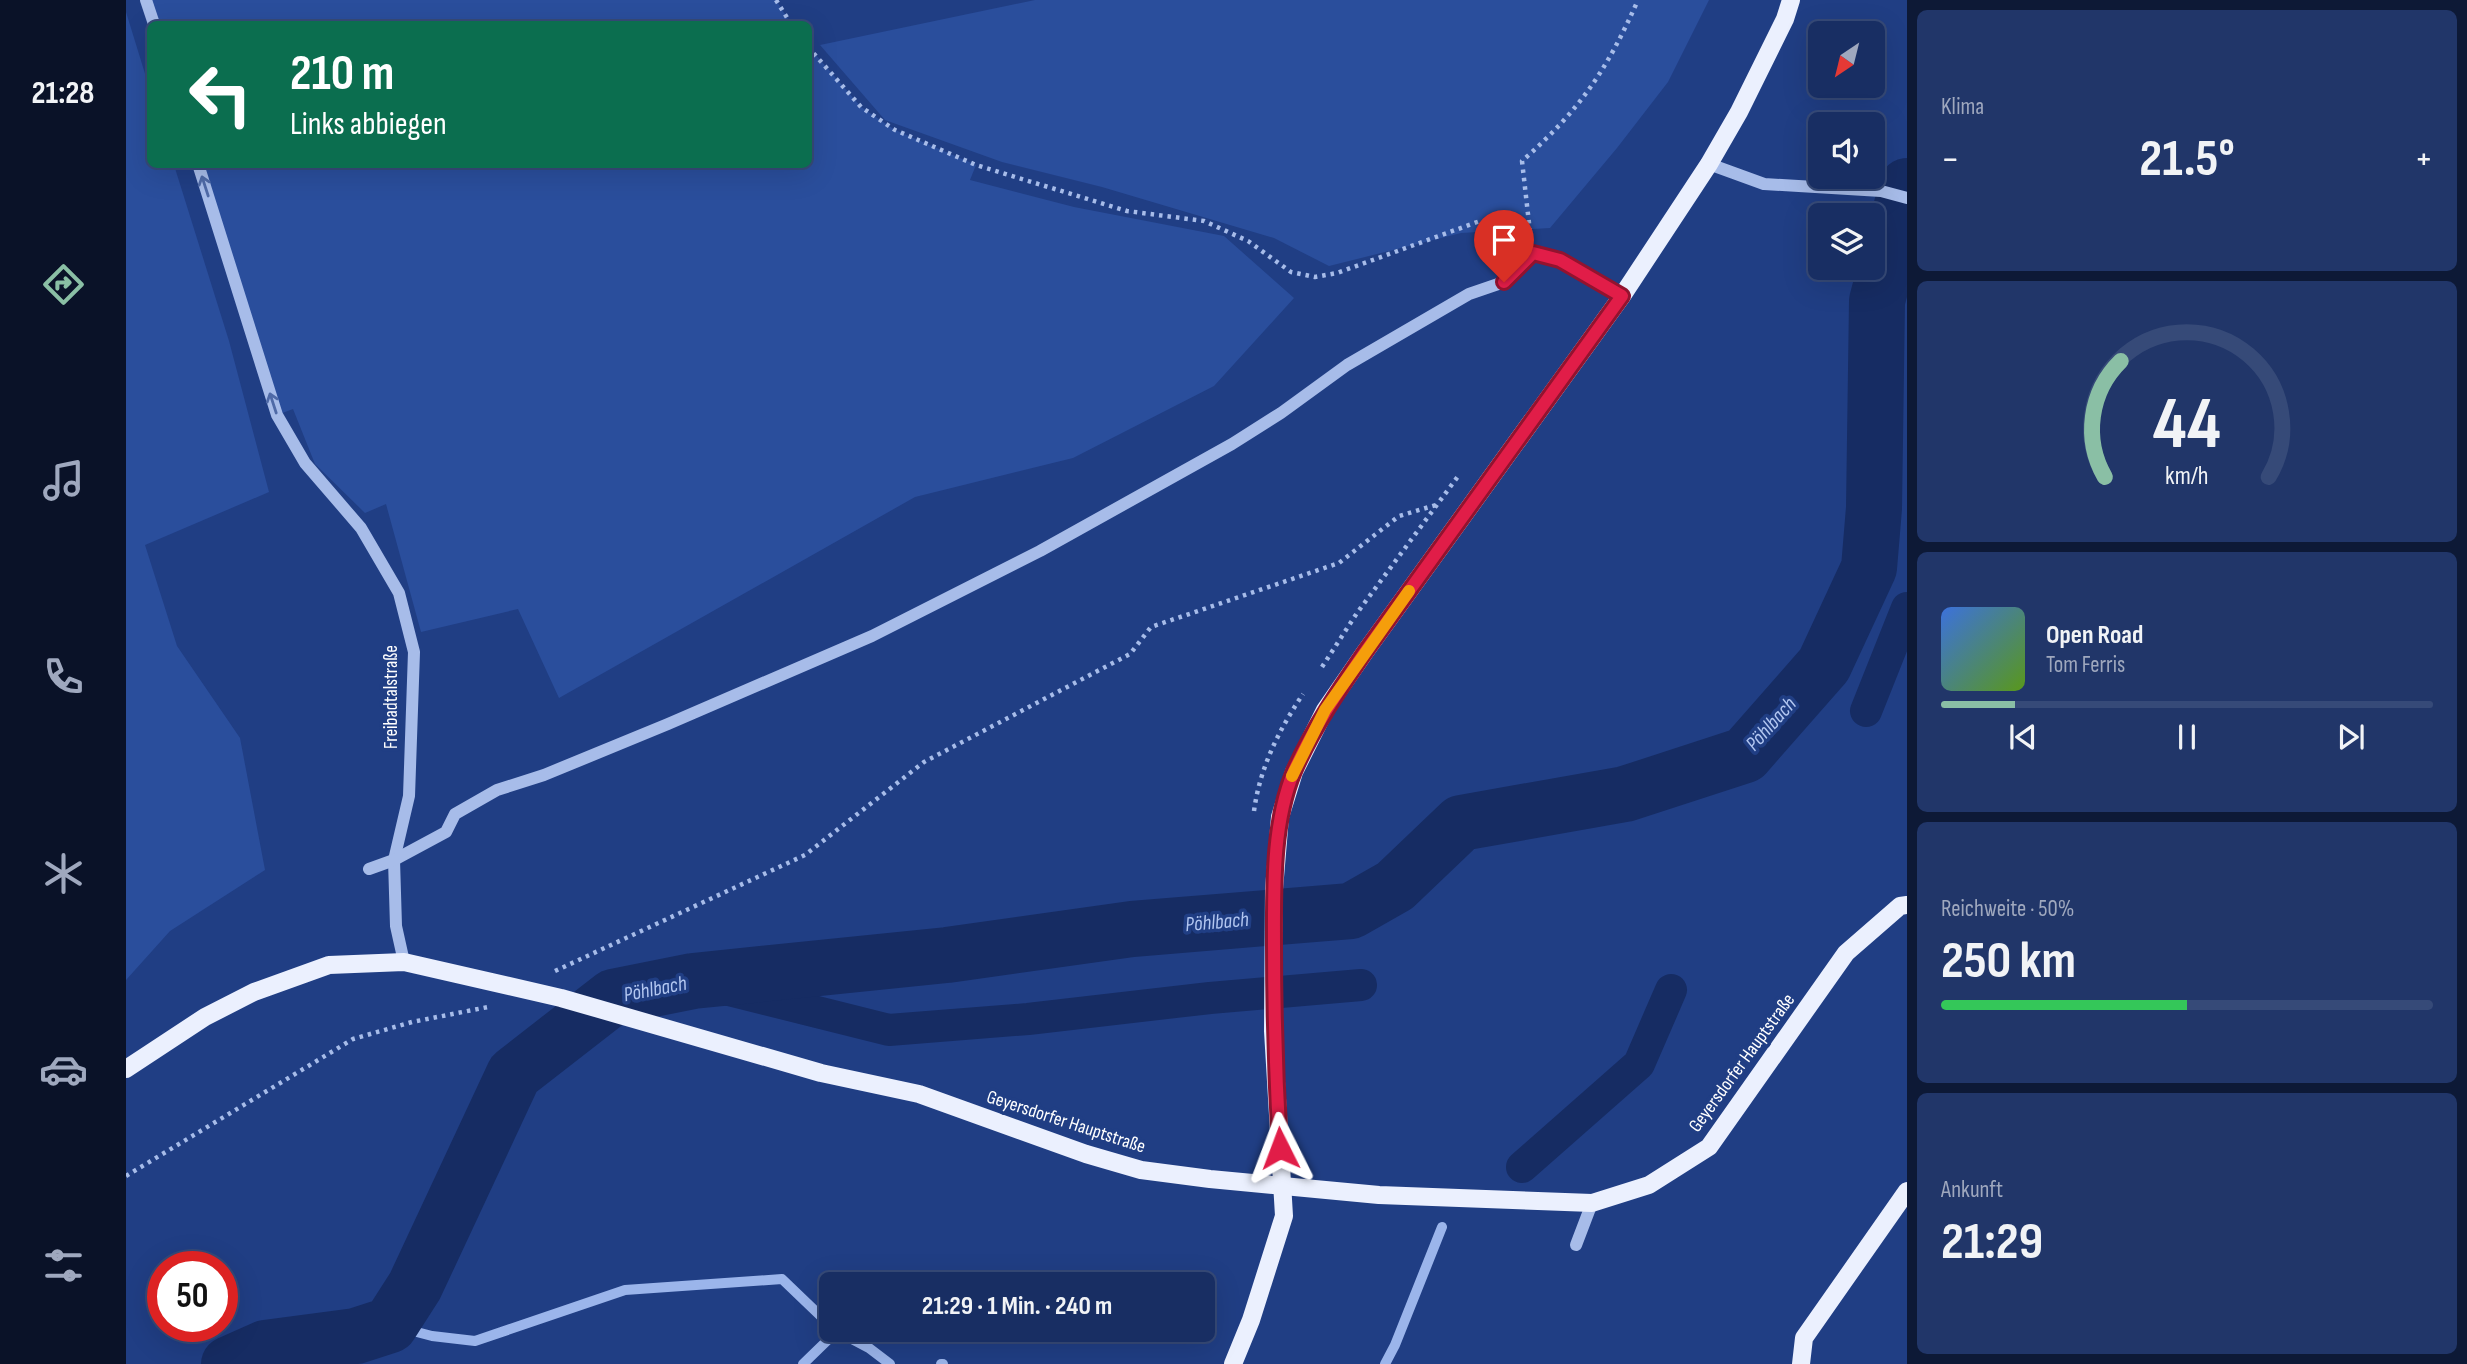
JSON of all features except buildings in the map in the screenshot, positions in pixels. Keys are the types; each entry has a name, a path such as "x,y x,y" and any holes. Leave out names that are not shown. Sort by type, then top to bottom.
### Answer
{"main road":[{"path":"1233,1364 1251,1320 1284,1216 1273,1031 1274,889 1280,817 1294,772 1325,710 1622,296 1709,164 1739,112 1785,19 1791,0"},
{"name":"Geyersdorfer Hauptstraße","path":"126,1069 205,1017 254,992 329,965 404,962 561,998 821,1073 919,1094 1086,1154 1141,1170 1379,1195 1592,1203 1649,1185 1709,1147 1846,953 1900,906 1907,905"},
{"path":"1801,1364 1804,1338 1907,1191"}],"street":[{"path":"146,0 153,21"},
{"path":"1709,164 1764,184 1881,191 1907,198"},
{"name":"Freibadtalstraße","path":"199,168 277,415 305,463 361,528 399,593 414,652 409,796 394,860 396,926 404,962"},
{"path":"369,869 394,860 446,832 455,814 497,790 544,775 872,636 1040,551 1231,444 1282,413 1347,365 1469,294 1504,282 1533,253 1560,260 1622,296"},
{"path":"1576,1245 1592,1203"}],"path":[{"path":"776,0 789,21"},
{"path":"1533,253 1522,161 1579,105 1609,61 1638,0"},
{"path":"812,52 861,107 895,130 976,165 1126,211 1204,221 1248,241 1291,272 1315,277 1337,272 1480,221 1533,253"},
{"path":"554,972 805,855 923,762 1130,654 1150,627 1339,563 1398,516 1436,505"},
{"path":"126,1176 353,1039 502,1004 515,988"}],"shaded area":[{"path":"146,0 776,0 789,21 153,21"},
{"path":"1035,0 1709,0 1668,82 1550,228 1461,233 1329,266 1274,238 1102,187 1002,162 885,120 820,45"},
{"path":"126,12 147,80 147,168 175,168 229,341 269,492 145,545 177,646 240,738 265,870 170,931 126,980"},
{"path":"812,50 861,107 895,130 976,165 970,180 1074,207 1224,236 1294,298 1214,386 1073,458 915,497 559,698 518,609 421,632 386,504 365,513 315,464 293,409 277,415 199,168 812,168"}],"waterway":[{"name":"Pöhlbach","path":"229,1364 265,1348 356,1336 390,1325 415,1286 514,1074 613,997 693,981 947,955 1132,929 1351,911 1395,886 1461,823 1625,794 1745,755 1824,665 1869,568 1874,508 1877,301 1907,186"},
{"path":"1866,711 1907,608"},
{"path":"693,981 889,1030 1028,1019 1210,998 1361,985"},
{"path":"1522,1167 1639,1064 1671,990"},
{"path":"1385,1364 1442,1227"},
{"path":"390,1325 432,1336 475,1341 625,1290 782,1279 819,1314"},
{"path":"803,1364 826,1342"},
{"path":"858,1342 890,1364"}],"slow traffic":[{"path":"1292,776 1325,710 1409,591"}],"route":[{"path":"1280,1148 1273,1031 1274,889 1280,817 1294,772 1325,710 1622,296 1560,260 1533,253 1504,282"}]}
